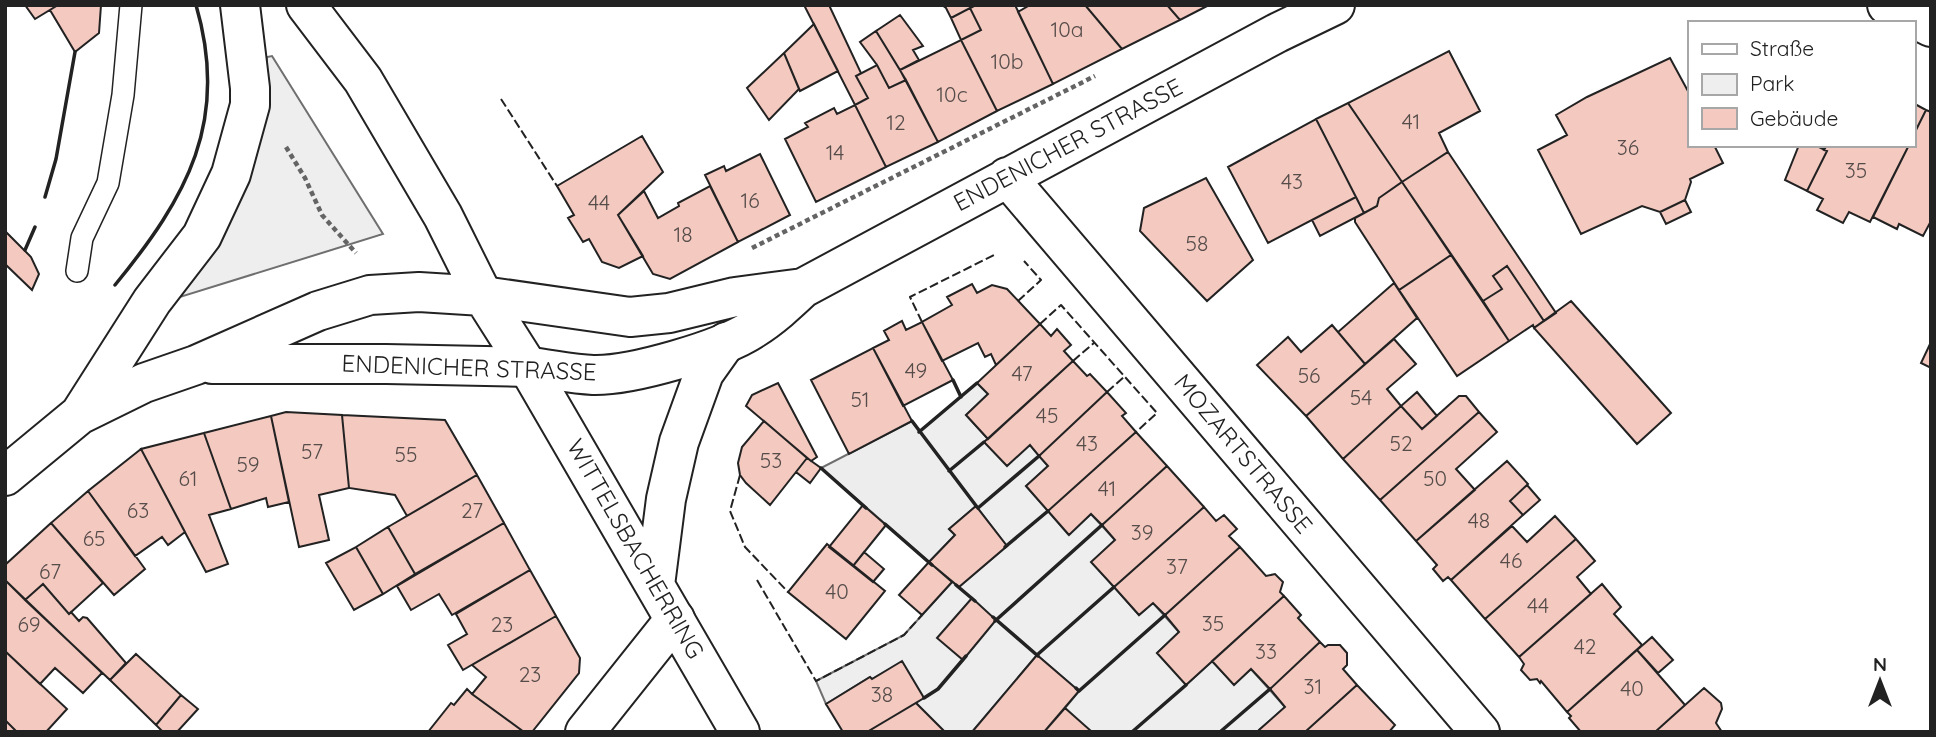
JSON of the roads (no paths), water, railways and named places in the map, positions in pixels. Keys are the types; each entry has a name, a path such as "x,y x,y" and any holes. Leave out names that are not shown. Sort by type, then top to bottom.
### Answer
{"street":[{"path":"79,415 152,302 202,236 231,174 250,105 240,5"},
{"name":"WITTELSBACHERRING","path":"306,5 363,80 443,216 483,296 528,367 740,732"},
{"name":"ENDENICHER STRASSE","path":"196,365 386,364 528,367 595,375 676,360 751,331 803,288 1277,33 1335,5"},
{"path":"1887,5 1931,27"},
{"name":"MOZARTSTRASSE","path":"1007,177 1479,732"},
{"name":"ENDENICHER STRASSE","path":"5,476 79,415 144,383 196,365 318,311 370,295 419,292 483,296 630,317 669,313 735,298 803,288"},
{"path":"655,585 666,499 679,442 704,373 726,342"},
{"path":"585,732 676,619"}],"lane":[{"path":"77,271 82,238 107,183 123,96 131,5"}]}
